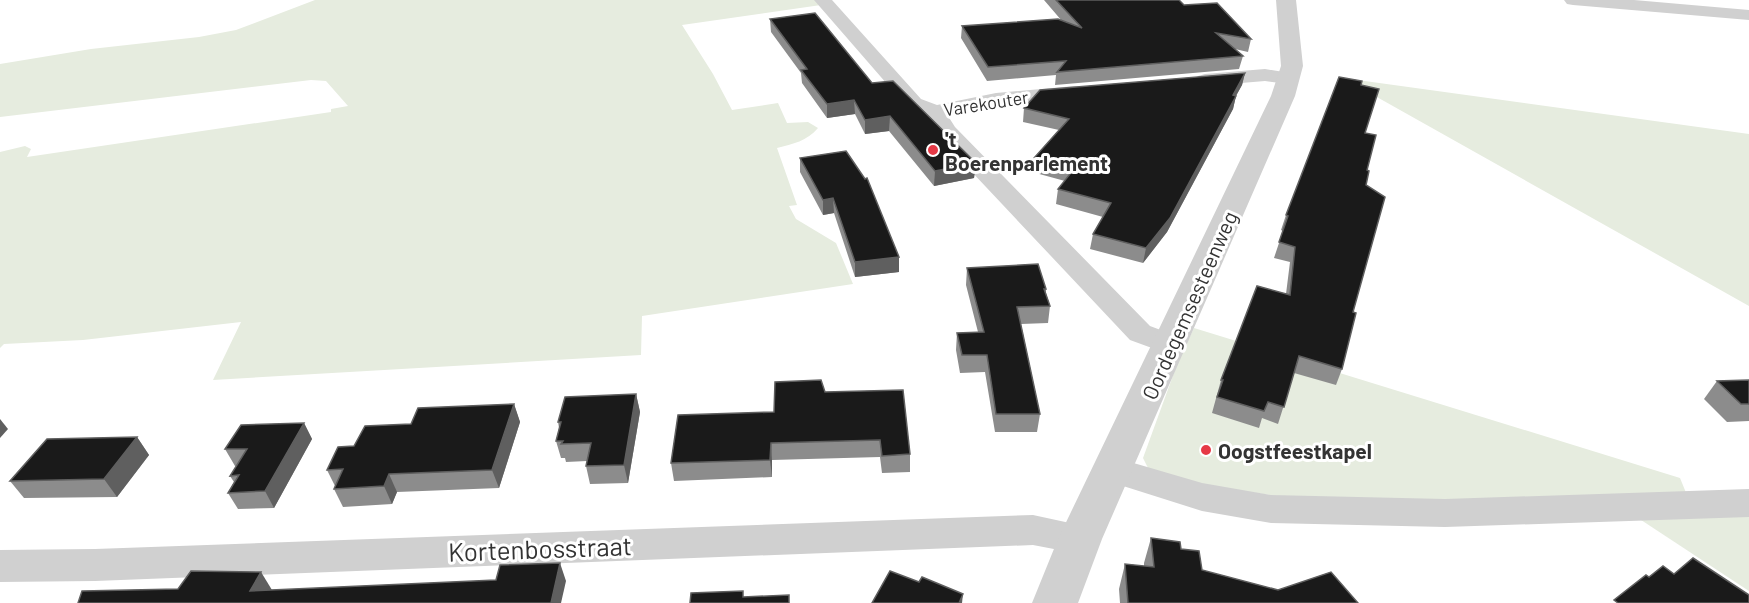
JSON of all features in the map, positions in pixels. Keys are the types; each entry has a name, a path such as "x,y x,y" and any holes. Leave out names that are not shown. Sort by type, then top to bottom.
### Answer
{"street":[{"name":"Varekouter","path":"823,0 914,103 935,112 996,99 1089,90"},
{"name":"Oordegemsesteenweg","path":"1055,603 1080,539 1171,345 1278,107 1292,66 1286,0"},
{"path":"1573,0 1749,15"},
{"path":"1183,82 1265,75 1289,78"},
{"name":"Varekouter","path":"935,112 946,131 1140,333 1171,345"},
{"path":"1113,470 1202,497 1271,509 1445,513 1749,504"},
{"name":"Kortenbosstraat","path":"0,566 94,565 1033,530 1080,539"}],"shaded area":[{"path":"315,0 817,0 821,5 682,25 713,74 732,110 778,103 787,123 808,122 818,128 804,139 777,148 797,205 789,206 796,219 836,243 853,284 642,316 641,355 213,380 241,322 83,340 4,344 0,348 0,152 25,146 31,149 27,157 331,112 331,109 348,106 326,81 311,80 0,117 0,64 91,49 199,37 236,30"},
{"path":"1343,78 1749,134 1749,306"},
{"path":"1194,328 1680,478 1689,500 1299,499 1194,484 1148,468 1143,458 1179,359"},
{"path":"1749,514 1749,591 1635,516"}],"building":[{"path":"1056,0 1179,0 1184,5 1217,3 1251,39 1216,33 1243,56 1057,72 1066,61 988,67 962,26 1058,19 1082,28"},
{"path":"815,13 872,83 893,81 976,163 935,171 890,116 865,120 854,100 827,104 801,70 807,69 770,19"},
{"path":"1245,73 1233,95 1236,96 1170,218 1146,248 1093,234 1111,203 1058,189 1074,169 1034,158 1069,119 1024,108 1040,90"},
{"path":"1339,77 1362,81 1361,85 1379,89 1365,133 1376,135 1367,170 1369,171 1366,185 1385,197 1353,312 1356,313 1342,369 1299,356 1284,407 1268,402 1264,411 1217,397 1223,380 1221,380 1257,286 1290,295 1295,247 1279,242 1288,216 1286,215"},
{"path":"846,151 865,179 867,178 899,257 855,262 833,198 823,200 800,158"},
{"path":"1038,264 1050,306 1017,307 1040,414 996,414 987,355 962,355 957,333 984,332 967,268"},
{"path":"821,380 825,392 903,390 910,454 882,456 880,440 771,443 770,460 671,463 678,415 774,412 775,382"},
{"path":"1749,380 1749,404 1741,404 1717,381"},
{"path":"636,394 624,465 586,466 591,443 561,444 563,441 556,441 561,422 558,422 565,397"},
{"path":"514,404 492,470 389,474 384,486 334,489 343,469 327,470 338,447 354,446 365,426 411,424 418,408"},
{"path":"304,423 265,491 228,493 239,475 230,476 247,449 225,449 241,425"},
{"path":"137,437 104,479 10,481 47,439"},
{"path":"1151,538 1180,542 1181,549 1199,551 1202,570 1278,590 1331,572 1358,603 1128,603 1125,564 1154,567"},
{"path":"1693,558 1749,595 1749,603 1618,603 1614,600 1646,575 1649,577 1663,566 1674,574"},
{"path":"560,563 551,603 78,603 82,591 178,589 191,571 261,572 250,591 496,580 500,565"},
{"path":"890,571 919,582 922,577 963,594 959,603 872,603"},
{"path":"743,591 743,597 789,595 789,603 690,603 691,593"}],"place":[{"name":"'t Boerenparlement","path":"933,150"},
{"name":"Oogstfeestkapel","path":"1206,450"}]}
